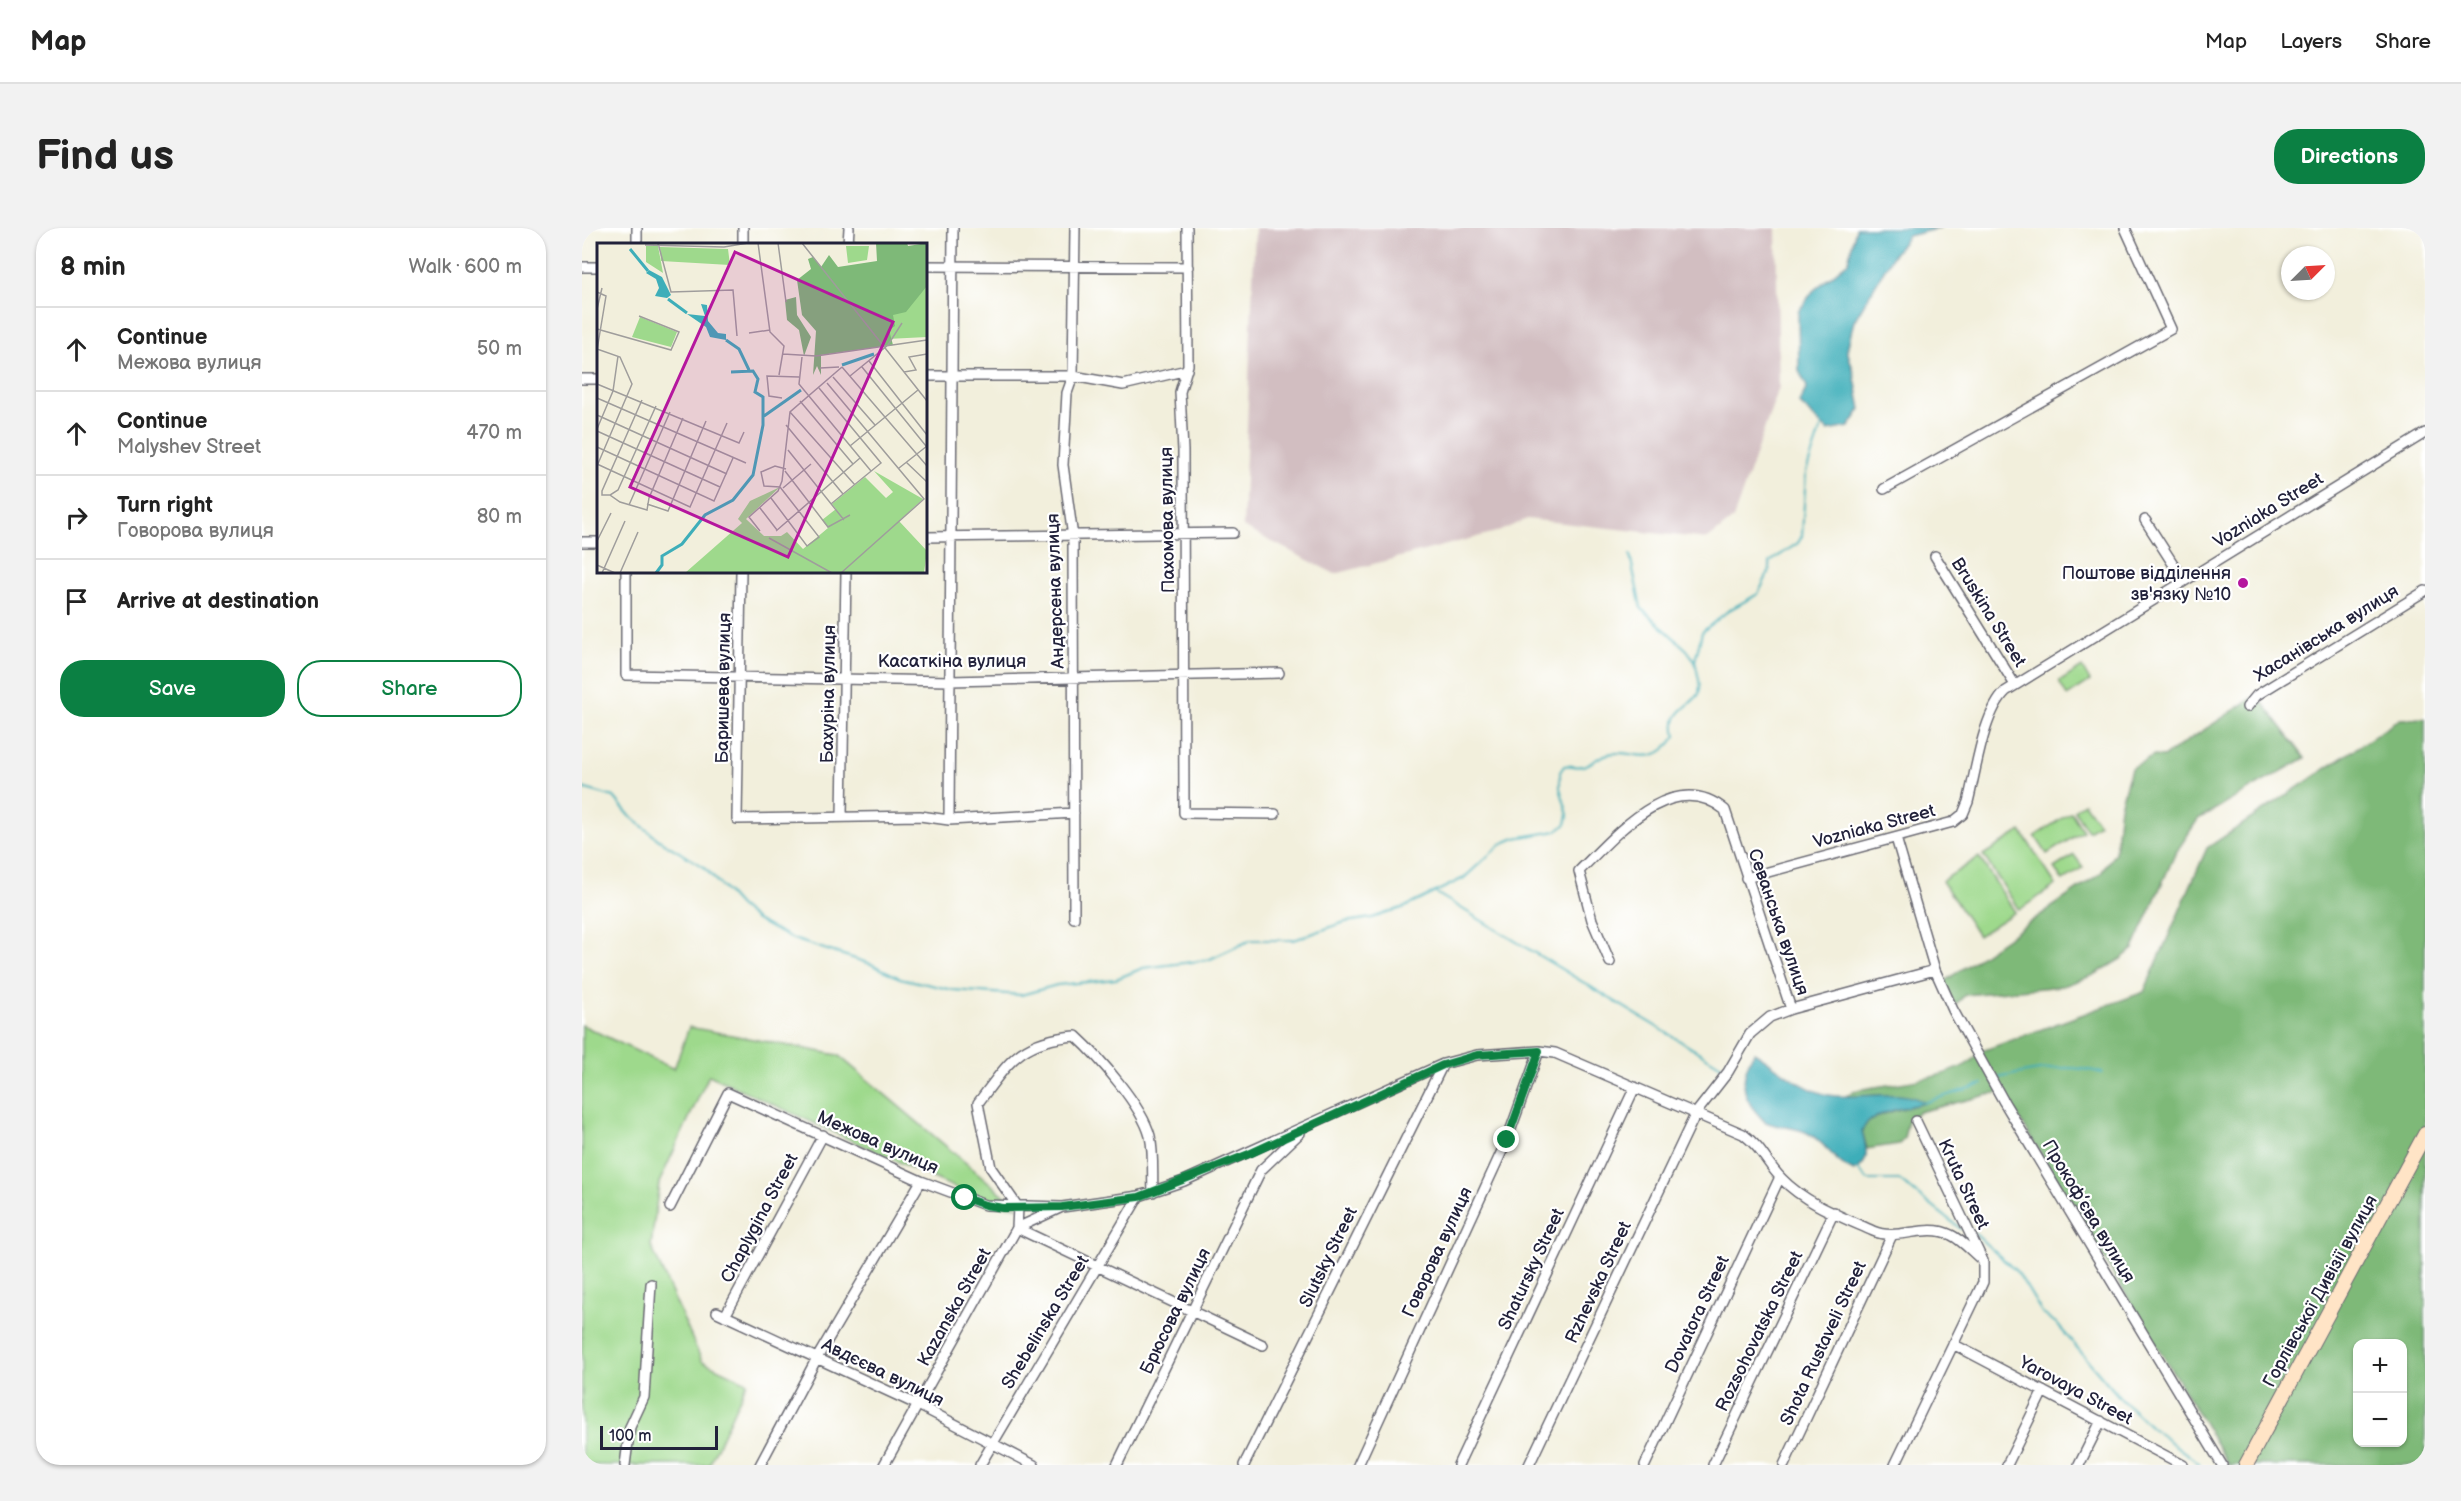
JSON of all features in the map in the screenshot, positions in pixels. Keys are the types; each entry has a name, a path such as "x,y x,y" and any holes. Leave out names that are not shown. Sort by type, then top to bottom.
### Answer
{"main road":[{"name":"Горлівської Дивізії вулиця","path":"2246,1465 2425,1134"}],"street":[{"path":"949,819 953,228"},
{"name":"Андерсена вулиця","path":"1074,918 1073,537 1063,465 1067,393 1073,376 1075,228"},
{"name":"Пахомова вулиця","path":"1187,228 1187,370 1180,392 1184,534 1184,813 1275,814"},
{"path":"1884,489 2171,329 2126,228"},
{"path":"927,266 1188,267"},
{"path":"927,376 1073,376 1123,385 1187,370"},
{"path":"582,380 597,379"},
{"name":"Vozniaka Street","path":"1746,878 1942,826 1963,814 1994,707 1999,698 2015,685 2425,433"},
{"path":"2145,520 2184,581"},
{"path":"927,537 1073,537 1233,533"},
{"name":"Bruskina Street","path":"1935,556 2015,685"},
{"name":"Касаткіна вулиця","path":"626,573 626,675 741,679 845,677 950,681 1074,676 1279,673"},
{"name":"Баришева вулиця","path":"741,573 737,819 842,816"},
{"name":"Бахуріна вулиця","path":"842,816 846,573"},
{"name":"Хасанівська вулиця","path":"2247,707 2257,695 2425,591"},
{"name":"Севанська вулиця","path":"1610,962 1592,920 1578,871 1636,817 1660,803 1686,797 1702,798 1717,803 1725,810 1791,1009 1770,1017 1750,1034 1728,1072 1696,1113"},
{"path":"842,816 920,816 949,819 1074,813"},
{"name":"Прокоф’єва вулиця","path":"1896,838 1935,970 1953,1010 2004,1102 2222,1465"},
{"path":"1791,1009 1935,970"},
{"path":"1153,1192 1150,1136 1141,1114 1093,1052 1076,1036 1060,1037 1015,1054 978,1103 991,1168 1018,1207 1062,1207 1139,1197 1153,1192 1249,1154 1412,1078 1443,1065 1477,1055 1539,1051 1571,1058 1743,1134 1755,1143 1780,1177 1799,1194 1834,1212 1876,1232 1892,1235 1926,1231 1951,1235 1983,1261 1983,1282 1895,1465"},
{"name":"Говорова вулиця","path":"1358,1465 1507,1140 1539,1051"},
{"name":"Slutsky Street","path":"1244,1465 1443,1065"},
{"path":"1412,1078 1430,1088"},
{"name":"Shatursky Street","path":"1458,1465 1635,1087"},
{"name":"Межова вулиця","path":"670,1207 728,1093 921,1181 985,1205 1018,1207"},
{"name":"Rzhevska Street","path":"1529,1465 1696,1113"},
{"name":"Kruta Street","path":"1916,1121 1983,1261"},
{"name":"Брюсова вулиця","path":"1117,1465 1261,1170 1305,1128"},
{"name":"Chaplygina Street","path":"721,1314 823,1135"},
{"path":"1249,1154 1261,1170"},
{"name":"Dovatora Street","path":"1645,1465 1780,1177"},
{"path":"760,1465 817,1358 921,1181"},
{"name":"Shebelinska Street","path":"980,1465 1139,1197"},
{"name":"Kazanska Street","path":"884,1465 1017,1228 1018,1207"},
{"path":"1017,1228 1062,1207"},
{"name":"Rozsohovatska Street","path":"1713,1465 1834,1212"},
{"path":"1017,1228 1098,1264 1193,1313 1263,1345"},
{"name":"Shota Rustaveli Street","path":"1784,1465 1892,1235"},
{"path":"625,1465 630,1427 644,1397 651,1284"},
{"name":"Авдєєва вулиця","path":"721,1314 918,1405 991,1445 1034,1465"},
{"name":"Yarovaya Street","path":"1953,1344 2183,1465"},
{"path":"2007,1465 2043,1391"},
{"path":"2079,1465 2101,1421"}],"shaded area":[{"path":"1255,228 1776,228 1779,387 1733,519 1708,539 1527,519 1500,531 1335,574 1243,527"}],"green space":[{"path":"2082,667 2090,681 2067,696 2059,682"},
{"path":"2257,695 2305,758 2198,819 2175,854 2133,949 2094,975 2063,986 1965,995 1955,1005 1942,983 2101,873 2115,853 2120,806 2131,768 2154,756 2163,757"},
{"path":"2425,718 2425,1465 2229,1465 2003,1091 1919,1112 1908,1119 1904,1139 1899,1144 1867,1149 1862,1130 1867,1124 1882,1115 1924,1102 1895,1096 1845,1097 1853,1091 1941,1074 1971,1061 1979,1052 2144,992 2207,848 2400,719"},
{"path":"2084,803 2099,824 2088,831 2074,810"},
{"path":"2071,812 2083,831 2047,854 2035,836"},
{"path":"2021,831 2056,885 2019,910 1983,855"},
{"path":"2074,855 2083,867 2063,881 2054,868"},
{"path":"1979,857 2015,912 1978,936 1942,881"},
{"path":"582,1025 674,1069 689,1027 838,1055 1018,1207 988,1203 709,1075 659,1183 651,1246 702,1361 747,1382 709,1465 582,1465"}],"water":[{"path":"1856,228 1940,228 1908,236 1893,255 1854,321 1847,350 1861,409 1849,427 1828,431 1799,403 1807,387 1799,371 1798,312 1813,291 1848,262"},
{"path":"1754,1052 1799,1083 1829,1095 1904,1095 1925,1103 1890,1111 1873,1118 1862,1130 1866,1158 1864,1163 1854,1171 1842,1164 1811,1135 1766,1122 1756,1112 1747,1098 1744,1083"}],"waterway":[{"path":"1695,661 1702,632 1729,610 1758,594 1770,570 1770,562 1798,543 1802,536 1806,472 1822,425"},
{"path":"582,788 614,797 630,816 659,840 704,867 739,906 756,920 793,939 871,964 900,978 953,990 1021,995 1057,985 1116,979 1143,968 1208,960 1251,940 1294,940 1345,922 1372,918 1405,907 1464,878 1501,844 1515,838 1557,831 1566,824 1568,815 1560,788 1560,772 1564,766 1585,765 1608,754 1651,755 1667,747 1676,736 1677,716 1699,694 1700,685 1695,661 1687,650 1641,608 1630,555"},
{"path":"1436,893 1723,1067"},
{"path":"1998,1078 2037,1070 2063,1068 2102,1073"},
{"path":"1923,1103 1983,1084"},
{"path":"1857,1168 1868,1180 1899,1180 1961,1229"},
{"path":"1974,1233 2018,1273 2043,1314 2056,1323 2122,1400 2152,1428 2200,1464"}],"place":[{"name":"Поштове відділення зв'язку №10","path":"2243,583"}],"route":[{"path":"965,1198 1003,1208 1062,1207 1139,1197 1249,1154 1443,1065 1477,1055 1539,1051 1507,1140"}]}
